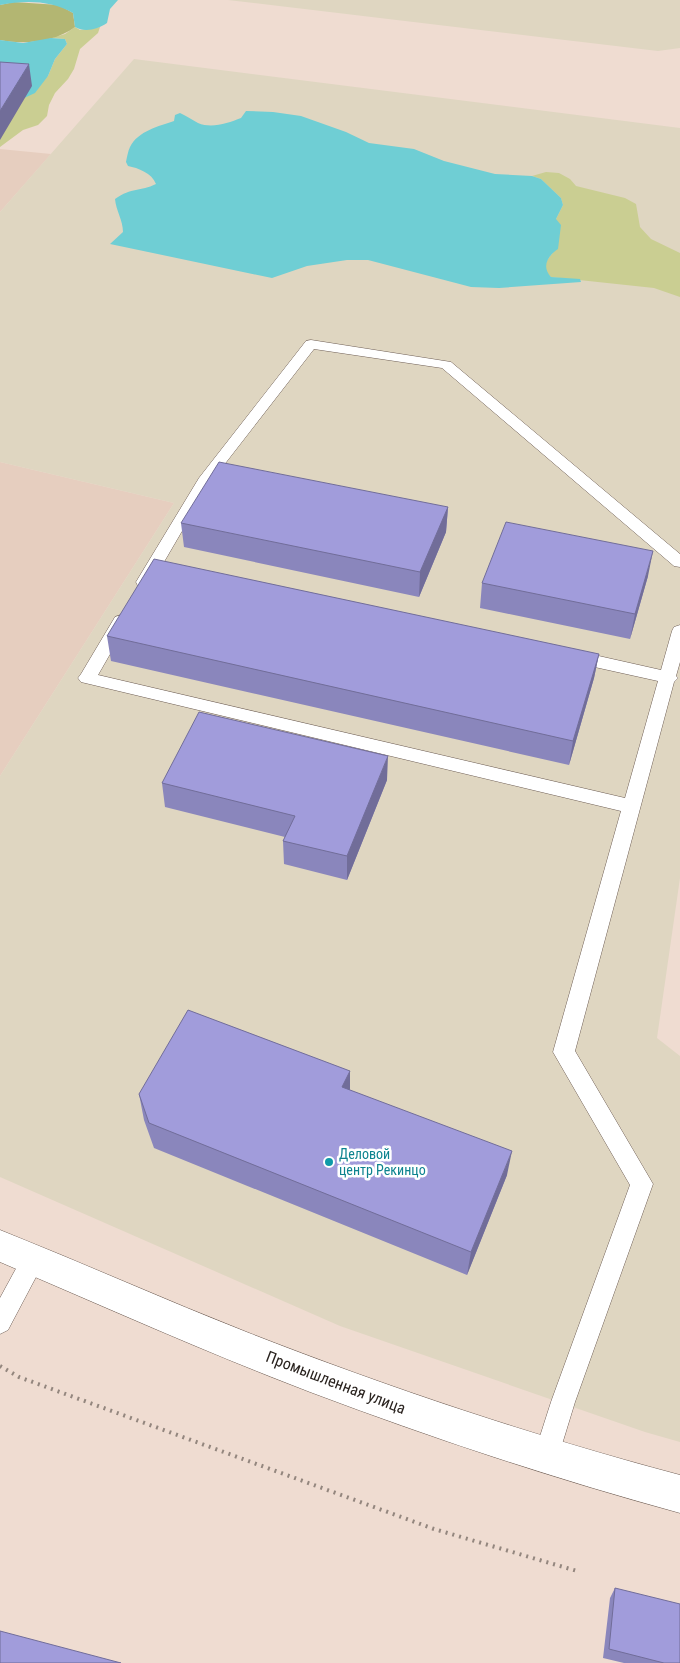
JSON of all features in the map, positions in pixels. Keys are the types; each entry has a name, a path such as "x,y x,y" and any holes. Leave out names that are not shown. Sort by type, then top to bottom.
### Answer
{"street":[{"name":"Промышленная улица","path":"0,1246 188,1326 375,1398 547,1456 680,1494"}],"lane":[{"path":"632,807 87,678 204,481 311,344 446,365 680,562"},
{"path":"154,565 174,569"},
{"path":"547,1456 563,1402 642,1184 564,1052 669,678 680,631"},
{"path":"552,652 669,678"},
{"path":"0,1322 33,1260"}],"path":[{"path":"0,1366 19,1377 434,1528 577,1571"}],"shaded area":[{"path":"228,0 680,0 680,48 658,51"},
{"path":"134,59 680,128 680,878 657,1038 680,1056 680,1442 645,1432 340,1326 0,1177 0,776 174,503 0,462 0,212"},
{"path":"0,149 51,154 0,212"},
{"path":"0,462 174,503 0,776"}],"green space":[{"path":"14,2 59,5 73,13 75,27 58,36 39,41 19,42 0,40 0,5"},
{"path":"75,27 80,30 100,27 98,33 80,49 74,69 68,79 55,93 49,105 47,116 38,125 23,130 0,147 0,103 48,76 55,59 67,44 65,39 51,38 65,34"},
{"path":"546,172 559,173 570,179 576,186 625,198 636,204 640,227 651,239 680,253 680,297 654,288 551,277 546,272 545,263 554,251 556,219 563,205 561,198 541,179 532,176"}],"water":[{"path":"0,0 118,0 110,9 107,23 100,27 83,30 75,27 73,13 65,9 37,2 18,2 0,5"},
{"path":"51,38 65,39 67,44 55,59 48,76 35,93 20,100 0,103 0,40 23,43"},
{"path":"246,111 301,116 346,132 369,143 414,149 444,161 495,174 532,176 541,179 561,198 563,205 556,219 561,225 558,249 549,258 546,269 551,277 580,279 581,282 499,288 471,287 368,260 347,260 307,266 272,278 110,244 123,232 115,199 131,191 156,184 148,174 128,166 126,162 130,147 138,137 149,130 174,121 175,115 180,113 203,125 214,125 241,118"}],"building":[{"path":"0,62 29,64 0,111"},
{"path":"219,462 448,507 420,572 181,523"},
{"path":"506,522 653,551 635,614 482,583"},
{"path":"154,559 599,654 573,741 107,636"},
{"path":"199,712 388,756 347,856 283,841 295,816 162,783"},
{"name":"Деловой центр Рекинцо","path":"188,1010 350,1071 342,1087 512,1151 471,1252 149,1123 139,1094"},
{"path":"615,1588 680,1604 680,1663 664,1663 609,1649"},
{"path":"0,1631 121,1663 0,1663"}],"place":[{"name":"Деловой центр Рекинцо","path":"329,1162"}]}
